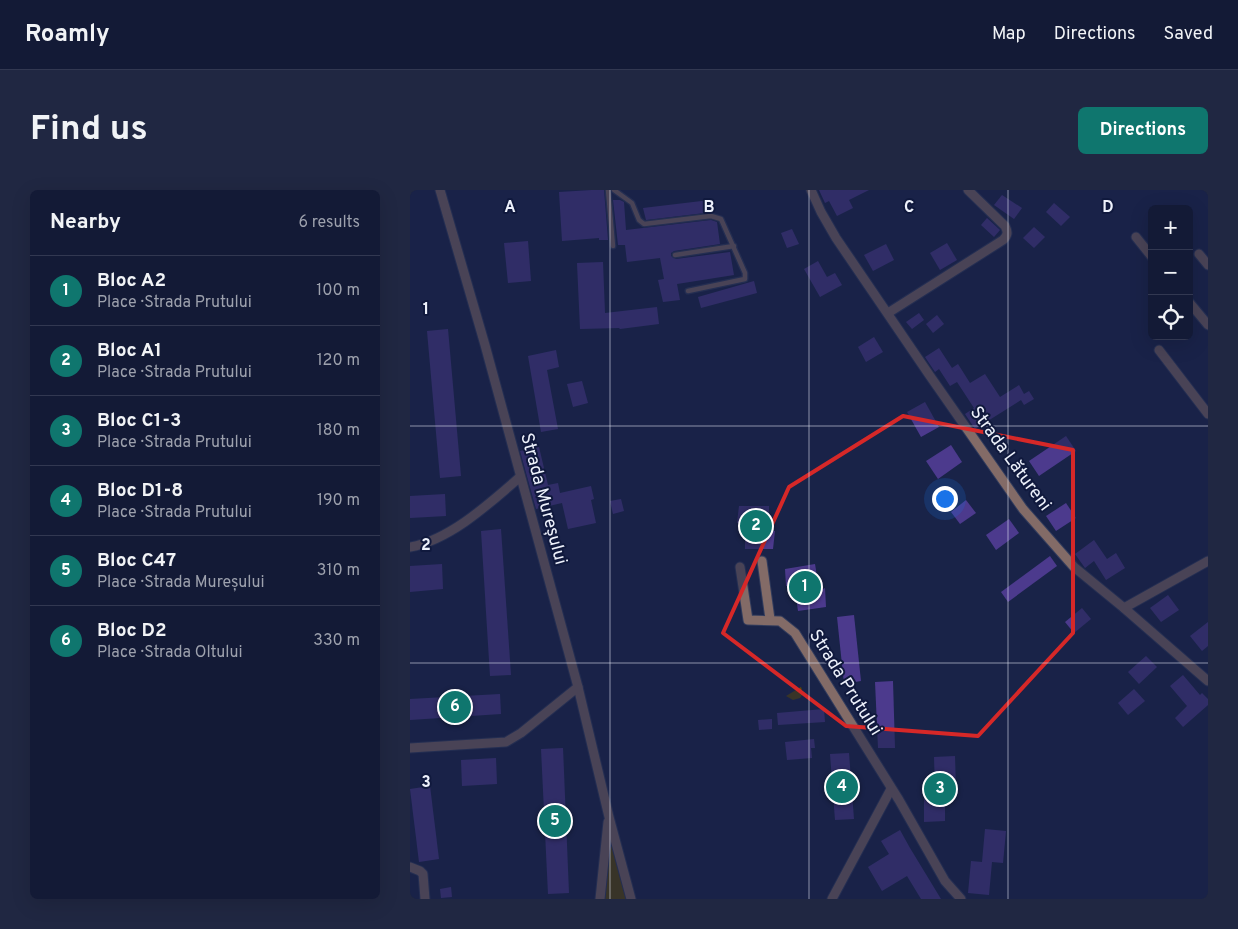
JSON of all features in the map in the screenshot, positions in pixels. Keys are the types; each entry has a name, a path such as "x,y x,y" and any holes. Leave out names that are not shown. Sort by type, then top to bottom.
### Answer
{"street":[{"name":"Strada Lătureni","path":"811,190 836,238 1023,509 1074,567 1208,681"},
{"path":"888,313 1003,240 1007,235 1005,226 968,190"},
{"name":"Strada Mureșului","path":"441,191 578,687 631,899"},
{"path":"1136,237 1148,251"},
{"path":"1199,254 1208,265"},
{"path":"1193,307 1208,325"},
{"path":"1159,350 1208,414"},
{"path":"410,547 446,535 520,477"},
{"path":"762,561 770,620"},
{"path":"1124,608 1208,561"},
{"name":"Strada Prutului","path":"740,567 748,620 780,621 796,633 946,881 961,899"},
{"path":"410,748 506,742 522,733 578,687"},
{"path":"832,899 891,789"},
{"name":"Strada Mureșului","path":"600,899 609,817"},
{"path":"410,867 420,870 423,874 425,899"}],"lane":[{"path":"608,190 613,246"},
{"path":"614,190 632,203 639,220 644,224 711,216 721,219 745,273 744,279 688,291"},
{"path":"675,255 734,246"}],"highlighted area":[{"path":"903,416 1073,450 1073,633 978,736 846,726 723,633 789,487"}],"shaded area":[{"path":"801,687 803,694 800,698 793,700 786,696"},
{"path":"609,843 612,844 626,899 603,899"}],"building":[{"path":"604,190 608,240 599,240 599,238 562,241 559,192"},
{"path":"819,190 869,190 849,200 853,208 837,216 829,201 825,203"},
{"path":"1002,195 1022,208 1014,219 994,205"},
{"path":"613,200 624,202 626,230 711,220 717,222 720,244 674,251 671,253 671,256 676,259 730,252 734,275 677,284 680,300 663,302 658,280 664,279 660,258 627,262 625,245 618,245"},
{"path":"710,200 713,212 646,220 643,208"},
{"path":"1054,203 1070,217 1061,226 1046,212"},
{"path":"987,218 1000,230 994,237 981,225"},
{"path":"1034,227 1045,237 1034,248 1023,238"},
{"path":"792,229 799,244 787,248 781,233"},
{"path":"528,241 531,281 508,283 504,243"},
{"path":"947,243 957,260 940,270 930,253"},
{"path":"886,244 894,260 873,271 864,255"},
{"path":"818,261 827,277 835,273 842,285 820,297 804,269"},
{"path":"603,262 605,313 657,307 659,324 620,329 580,329 577,263"},
{"path":"754,281 757,293 701,308 698,297"},
{"path":"919,313 924,320 912,329 906,322"},
{"path":"937,315 944,324 933,333 926,324"},
{"path":"448,329 461,476 440,478 427,331"},
{"path":"874,337 883,352 866,362 858,347"},
{"path":"939,348 952,368 958,364 970,383 985,374 1000,397 1019,385 1024,394 1029,391 1034,399 1024,405 1021,400 975,429 965,414 974,408 957,382 950,386 939,369 935,372 925,357"},
{"path":"556,350 559,367 547,370 558,429 541,432 528,356"},
{"path":"582,381 588,403 573,407 567,384"},
{"path":"925,402 939,427 921,437 907,412"},
{"path":"1066,436 1076,451 1039,476 1029,461"},
{"path":"951,445 962,462 938,479 926,461"},
{"path":"539,447 548,485 558,483 560,493 591,486 594,499 591,500 596,523 568,529 562,503 536,509 520,451"},
{"path":"445,494 446,516 410,518 410,496"},
{"path":"621,499 624,511 613,514 610,501"},
{"path":"966,500 976,513 960,524 951,512"},
{"path":"1066,503 1076,518 1056,531 1046,516"},
{"path":"739,506 769,506 769,523 773,524 773,531 775,531 773,549 745,549 745,529 739,529 739,523 737,523"},
{"path":"1009,519 1019,533 996,550 986,535"},
{"path":"501,529 511,675 490,676 481,531"},
{"path":"1094,540 1107,559 1116,553 1125,568 1106,580 1094,561 1085,568 1075,554"},
{"path":"1050,556 1057,566 1008,602 1001,592"},
{"path":"442,564 443,589 410,592 410,566"},
{"path":"815,564 818,582 822,581 823,589 825,588 826,607 798,611 795,590 788,591 788,586 786,586 785,569"},
{"path":"1168,595 1179,610 1161,622 1150,608"},
{"path":"1082,608 1091,619 1074,633 1065,622"},
{"path":"854,615 861,681 844,684 837,617"},
{"path":"1208,622 1208,646 1202,651 1190,636"},
{"path":"1146,656 1157,667 1139,684 1128,672"},
{"path":"1183,675 1200,695 1202,693 1208,699 1208,705 1183,727 1175,718 1187,706 1170,686"},
{"path":"893,681 895,748 878,748 875,682"},
{"path":"1134,689 1145,701 1128,715 1118,703"},
{"path":"500,694 501,714 410,720 410,699"},
{"path":"824,709 825,722 778,725 777,713"},
{"path":"772,719 772,729 759,730 758,720"},
{"path":"814,739 815,748 811,748 812,758 787,760 785,742"},
{"path":"563,748 569,893 548,894 541,749"},
{"path":"849,753 854,819 835,820 830,754"},
{"path":"955,756 956,789 945,789 945,821 924,822 924,790 935,789 934,757"},
{"path":"496,758 497,784 462,786 461,760"},
{"path":"430,786 439,859 419,862 410,789"},
{"path":"985,829 1006,831 1003,863 992,862 989,895 968,893 971,861 982,862"},
{"path":"900,830 941,899 921,899 907,876 882,891 868,867 889,854 881,841"},
{"path":"451,887 452,897 441,898 440,889"}],"place":[{"name":"Bloc A1","path":"756,526"},
{"name":"Bloc A2","path":"805,587"},
{"name":"Bloc D2","path":"455,707"},
{"name":"Bloc D1-8","path":"842,787"},
{"name":"Bloc C1-3","path":"940,789"},
{"name":"Bloc C47","path":"555,821"}]}
